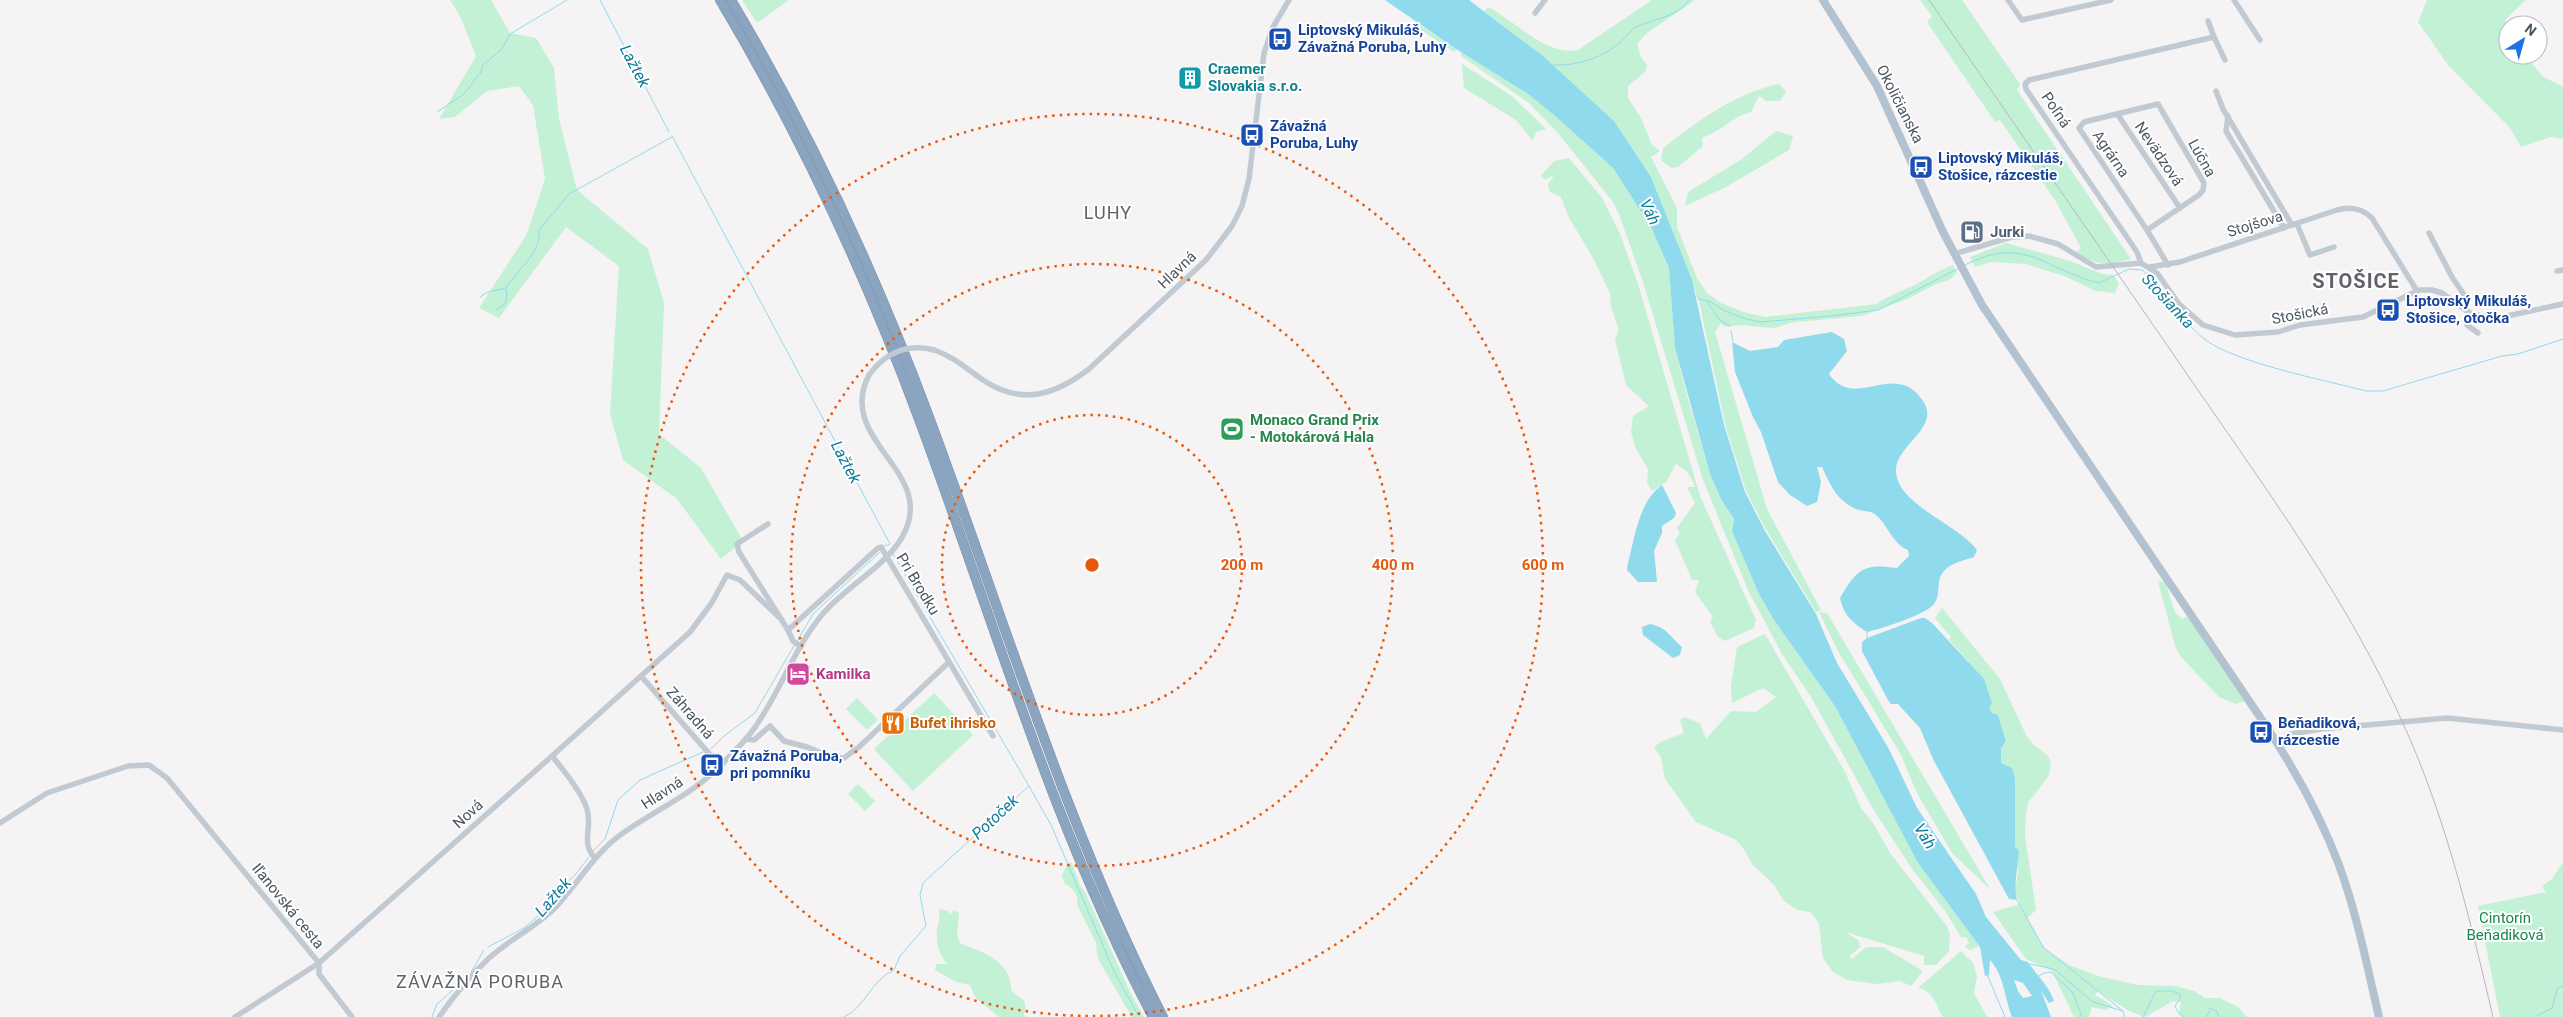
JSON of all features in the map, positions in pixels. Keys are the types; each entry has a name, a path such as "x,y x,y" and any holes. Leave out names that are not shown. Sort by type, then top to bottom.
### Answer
{"highway":[{"path":"720,0 795,135 870,296 919,419 1037,751 1072,842 1113,936 1153,1017"},
{"path":"731,0 811,144 875,282 928,415 1081,840 1114,917 1163,1017"}],"main road":[{"name":"Okoličianska","path":"1823,0 1877,86 1954,254 1998,332 2277,742 2307,793 2339,866 2358,929 2379,1017"}],"street":[{"name":"Hlavná","path":"439,1017 489,958 534,927 558,905 595,858 622,833 689,791 720,766 746,738 760,719 797,644 822,615 885,552 894,548 907,528 910,503 901,474 872,436 862,415 861,398 868,376 880,362 898,350 917,347 934,350 954,359 987,382 1008,392 1026,395 1055,390 1071,383 1089,369 1206,260 1230,230 1244,198 1251,164 1264,53 1271,33 1289,0"},
{"path":"1535,13 1545,0"},
{"path":"2008,0 2022,20 2093,2 2111,0"},
{"path":"2234,0 2260,40"},
{"path":"2208,21 2225,60"},
{"name":"Poľná","path":"2141,263 2137,252 2026,89 2025,84 2029,80 2214,36"},
{"path":"2216,91 2228,116 2295,224 2310,255 2334,247"},
{"name":"Agrárna","path":"2158,104 2084,122 2079,128 2168,265"},
{"name":"Lúčna","path":"2147,230 2202,193 2204,183 2158,104"},
{"name":"Nevädzová","path":"2118,115 2180,208"},
{"path":"2228,116 2226,131 2284,228"},
{"name":"Stojšova","path":"2150,267 2168,265 2344,208 2356,208 2366,213 2383,235 2417,290"},
{"path":"2429,233 2452,277 2467,299 2467,325 2478,334"},
{"path":"1954,254 2012,238 2029,236 2058,244 2096,267 2141,263 2150,267"},
{"name":"Stošická","path":"2150,267 2192,316 2210,328 2235,335 2278,332 2300,326 2363,317 2387,308 2417,290"},
{"path":"2417,290 2432,290 2442,293 2467,311 2487,317 2507,316 2563,304"},
{"path":"768,524 737,544 743,560 797,644"},
{"name":"Pri Brodku","path":"788,630 878,548 885,552 993,736"},
{"name":"Nová","path":"235,1017 319,963 690,632 704,614 727,574 740,580 782,620"},
{"path":"746,738 754,740 770,726 784,742 839,759 849,756 949,662"},
{"name":"Záhradná","path":"641,676 720,766"},
{"path":"2277,742 2291,734 2321,729 2447,718 2563,730"},
{"path":"552,756 587,807 589,820 587,844 589,852 595,858"},
{"name":"Iľanovská cesta","path":"0,823 54,790 128,766 146,764 156,768 167,778 319,963 318,974 352,1017"}],"green space":[{"path":"450,0 491,0 510,33 536,38 554,68 559,119 577,190 648,249 664,303 659,434 701,468 743,541 721,559 677,499 623,460 610,414 619,266 566,227 499,318 479,308 526,236 545,179 533,105 519,86 487,91 455,117 439,119 476,56 461,18"},
{"path":"742,0 789,0 757,23"},
{"path":"1652,0 1695,0 1647,33 1637,44 1641,57 1647,65 1645,72 1628,86 1628,98 1641,118 1652,145 1660,151 1651,157 1677,208 1677,227 1697,278 1707,293 1721,303 1743,312 1765,317 1877,304 1953,265 1957,273 1949,280 1862,316 1795,322 1774,328 1740,325 1725,327 1721,323 1715,332 1767,509 1821,610 1816,612 1765,528 1746,491 1725,424 1699,301 1651,177 1614,121 1543,56 1484,11 1488,7 1542,43 1554,48 1578,50"},
{"path":"1920,0 1962,0 2020,84 2017,90 2131,259 2115,263 2103,263 2091,260 2077,252 2081,248 2055,200 2000,120 1995,122 1927,22 1932,16"},
{"path":"2427,0 2526,0 2510,15 2498,15 2498,65 2533,65 2542,76 2563,87 2563,139 2550,137 2521,147 2510,128 2448,65 2418,22"},
{"path":"1414,21 1456,49 1454,52 1412,24"},
{"path":"1461,52 1528,94 1613,168 1651,227 1669,268 1675,348 1710,474 1722,501 1734,520 1732,531 1759,594 1774,620 1835,706 1918,863 1979,946 1970,950 1965,947 1969,943 1966,937 1961,937 1946,912 1912,869 1873,809 1811,697 1782,654 1748,590 1703,480 1643,282 1613,202 1557,132 1529,103 1461,56"},
{"path":"1462,64 1512,96 1546,129 1536,132 1533,141 1516,120 1464,88"},
{"path":"1779,84 1786,92 1780,101 1766,101 1759,96 1751,112 1738,117 1702,138 1703,146 1678,167 1671,168 1661,160 1663,148 1704,118 1747,94"},
{"path":"1776,131 1793,136 1789,150 1726,187 1685,206 1688,192 1742,159"},
{"path":"1569,158 1602,198 1620,234 1638,284 1700,496 1756,620 1754,628 1725,641 1718,637 1710,622 1713,617 1695,592 1699,580 1692,580 1675,540 1680,533 1677,528 1695,503 1687,487 1695,487 1692,479 1683,468 1676,464 1666,482 1652,491 1647,482 1648,469 1636,449 1631,432 1633,416 1649,406 1626,385 1615,339 1619,330 1611,307 1610,293 1593,258 1568,216 1561,197 1550,192 1548,185 1554,175 1545,180 1541,176 1554,161"},
{"path":"2006,243 2070,261 2102,274 2113,275 2119,283 2115,293 2096,291 2064,276 2026,264 1991,262 1975,267 1970,257"},
{"path":"2158,581 2165,582 2175,612 2182,619 2188,616 2244,701 2236,704 2219,697 2181,657 2175,646"},
{"path":"1942,608 2000,679 2026,735 2034,745 2048,756 2051,762 2049,775 2028,803 2025,836 2036,910 2027,918 2045,949 2069,965 2098,976 2137,985 2176,986 2194,991 2205,998 2220,998 2238,1007 2247,1017 2182,1017 2179,1012 2181,1002 2173,1001 2145,1017 2129,1011 2098,991 2095,995 2113,1006 2106,1010 2092,1007 2089,1017 2074,1017 2052,971 2026,959 1993,912 2020,904 2015,891 2018,872 2015,847 2015,778 2001,764 2001,748 2006,740 1998,715 1992,713 1989,708 1969,662 1949,640 1951,637 1935,618"},
{"path":"1819,612 1827,613 1990,889 1952,853 1917,793 1900,753 1838,651"},
{"path":"1765,634 1845,772 1861,808 1873,823 1890,853 1946,925 1950,933 1949,951 1936,965 1924,965 1924,956 1845,932 1858,940 1861,946 1850,956 1852,959 1866,947 1883,947 1923,971 1911,986 1900,981 1877,984 1847,980 1833,972 1823,958 1819,923 1810,912 1798,910 1784,901 1774,885 1752,864 1744,849 1736,840 1696,822 1665,779 1661,758 1654,747 1660,742 1684,733 1680,720 1684,717 1700,723 1706,739 1731,711 1756,712 1776,697 1763,688 1732,703 1731,686 1737,647"},
{"path":"934,693 973,735 913,791 874,749"},
{"path":"857,698 878,720 867,730 846,709"},
{"path":"858,784 875,801 865,811 848,794"},
{"name":"Cintorín Beňadiková","path":"2563,862 2563,1017 2500,1017 2478,906 2546,892 2542,886 2552,879"},
{"path":"1068,863 1072,863 1080,885 1086,894 1131,994 1144,1017 1132,1017 1098,959 1096,943 1077,905 1076,895 1065,884 1062,875"},
{"path":"940,909 948,911 950,915 954,910 959,913 957,935 960,943 987,954 1007,972 1011,990 1025,1002 1024,1015 1026,1017 999,1017 976,998 970,985 956,982 935,970 936,964 947,964 940,953 937,941"},
{"path":"1961,951 1973,963 1977,976 1974,993 1987,1017 1943,1017 1934,999 1928,992 1918,988"}],"water":[{"name":"Váh","path":"1385,0 1469,0 1543,56 1614,121 1651,177 1692,280 1724,425 1745,492 1765,531 1816,614 1837,663 1889,749 1917,808 1976,894 1986,917 2021,960 2028,962 2049,990 2054,1001 2049,1003 2041,991 2051,1017 2012,1017 1999,973 1990,960 1989,975 1985,976 1980,947 1918,863 1835,706 1774,620 1759,594 1732,531 1734,519 1722,501 1710,474 1675,348 1669,268 1651,227 1613,168 1528,94 1456,49","holes":["2014,980 2023,983 2032,996 2023,998"]},
{"path":"1832,332 1844,339 1847,351 1829,374 1839,384 1850,388 1862,388 1898,384 1909,387 1920,397 1926,407 1927,417 1918,434 1899,459 1896,469 1898,482 1905,493 1916,503 1969,541 1977,550 1974,557 1958,562 1944,571 1939,582 1937,598 1930,608 1903,621 1867,632 1849,618 1840,598 1851,580 1862,570 1876,566 1897,568 1909,556 1908,550 1898,544 1875,514 1859,510 1845,503 1832,487 1822,467 1817,467 1821,482 1817,502 1807,506 1790,495 1778,482 1761,432 1735,372 1732,342 1750,351 1778,347 1784,340"},
{"path":"1662,485 1676,513 1674,518 1662,526 1662,533 1654,551 1657,582 1638,582 1627,570 1633,542 1639,520 1648,500"},
{"path":"1925,618 1932,623 1984,679 1992,703 1989,708 1992,713 1998,715 2006,741 2001,748 2001,763 2012,768 2015,778 2015,847 2019,851 2016,882 2017,900 2009,899 1933,759 1920,728 1898,704 1891,704 1862,651 1862,642 1867,638"},
{"path":"1650,624 1660,627 1682,647 1680,655 1673,658 1643,635 1642,627"}],"waterway":[{"path":"437,112 464,94 481,72 482,66 502,49 510,34 567,0"},
{"name":"Lažtek","path":"600,0 669,132"},
{"path":"1553,65 1578,63 1595,58 1621,42 1635,27 1673,13 1689,0"},
{"name":"Lažtek","path":"672,136 890,544 884,546"},
{"path":"480,297 488,292 506,288 536,247 539,239 539,230 569,194 672,137"},
{"name":"Stošianka","path":"1965,265 1986,256 2004,253 2020,254 2099,283 2129,269 2142,270 2151,277 2194,330 2217,347 2257,363 2366,391 2383,391 2502,356 2518,354 2563,339"},
{"name":"Stošianka","path":"1696,295 1699,299 1711,302 1725,311 1746,319 1761,322 1831,316 1878,310 1959,268"},
{"path":"496,310 505,304 507,297 506,289"},
{"path":"1707,302 1720,320 1730,326"},
{"path":"1731,331 1733,341"},
{"name":"Lažtek","path":"797,641 813,614 880,552"},
{"name":"Potoček","path":"844,1017 857,1008 886,974 894,970 900,956 926,926 920,895 923,883 1029,786 893,554"},
{"path":"1867,632 1867,639"},
{"name":"Lažtek","path":"711,749 724,736 755,713 795,644"},
{"name":"Lažtek","path":"593,851 605,839 618,800 640,780 703,752"},
{"path":"1029,786 1051,825 1113,969 1139,1017"},
{"name":"Lažtek","path":"488,947 524,928 547,908 559,890 575,875 589,857"},
{"path":"2017,900 2043,947 2123,1011"},
{"name":"Lažtek","path":"471,972 484,950"},
{"path":"2030,964 2054,969 2093,1002 2123,1011 2125,1017"},
{"path":"2039,976 2051,972 2073,993 2082,1017"},
{"path":"1987,974 2005,1017"},
{"name":"Lažtek","path":"432,1017 437,1004 463,981"},
{"path":"2535,1017 2552,1008 2557,989 2563,986"},
{"path":"2143,1017 2156,991 2172,991 2180,994 2180,999 2175,1006 2179,1014 2185,1017"},
{"path":"2207,1017 2210,1008 2217,1011 2219,1017"}],"railway":[{"path":"1929,0 2282,512 2358,634 2401,719 2431,791 2465,903 2493,1017"}],"place":[{"name":"Liptovský Mikuláš, Závažná Poruba, Luhy","path":"1280,39"},
{"name":"Craemer Slovakia s.r.o.","path":"1190,78"},
{"name":"Závažná Poruba, Luhy","path":"1252,135"},
{"name":"Liptovský Mikuláš, Stošice, rázcestie","path":"1921,167"},
{"name":"Jurki","path":"1972,232"},
{"name":"Liptovský Mikuláš, Stošice, otočka","path":"2388,310"},
{"name":"Monaco Grand Prix - Motokárová Hala","path":"1232,429"},
{"name":"Kamilka","path":"798,674"},
{"name":"Bufet ihrisko","path":"893,723"},
{"name":"Beňadiková, rázcestie","path":"2261,732"},
{"name":"Závažná Poruba, pri pomníku","path":"712,765"}],"district":[{"name":"LUHY","path":"1108,212"},
{"name":"STOŠICE","path":"2356,281"},
{"name":"ZÁVAŽNÁ PORUBA","path":"480,981"}]}
